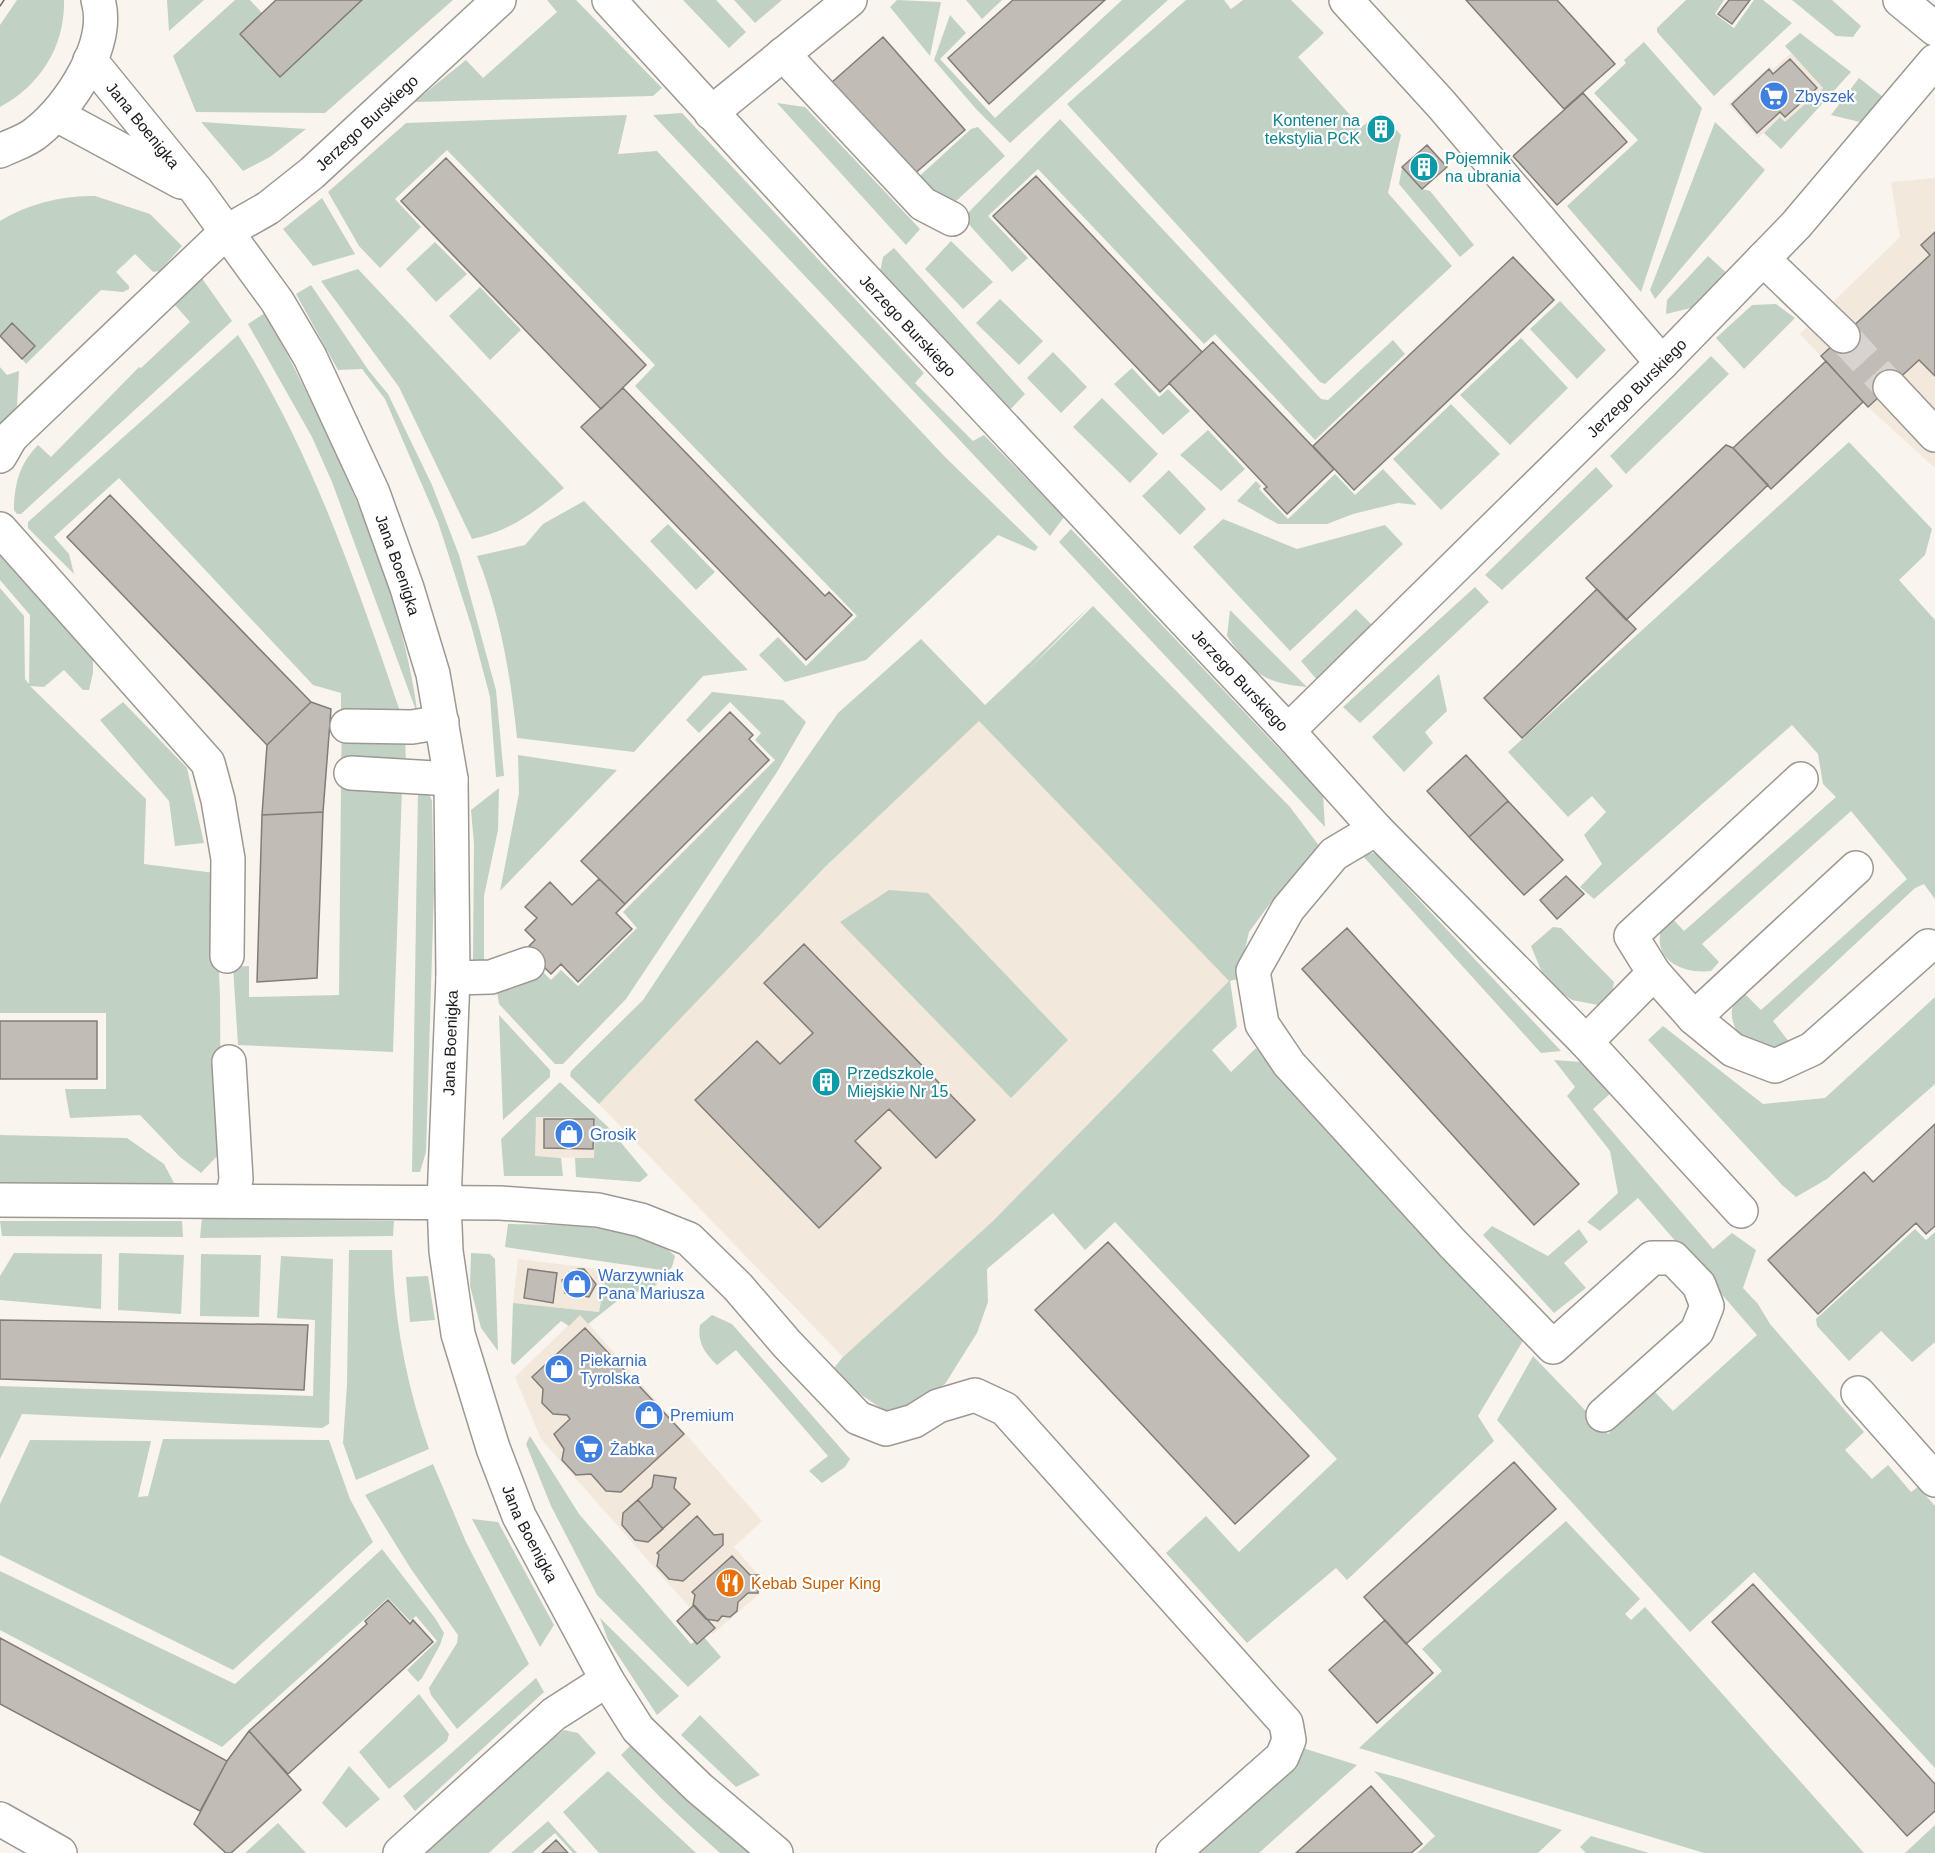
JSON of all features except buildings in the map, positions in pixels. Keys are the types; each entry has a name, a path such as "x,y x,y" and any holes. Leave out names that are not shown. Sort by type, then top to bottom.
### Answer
{"street":[{"path":"0,151 35,134 57,115 76,87 90,60 98,36 101,9 98,0"},
{"name":"Jerzego Burskiego","path":"0,456 11,437 226,232 268,208 312,173 499,0"},
{"name":"Jerzego Burskiego","path":"609,0 711,113 1288,730 1662,363 1796,225 1935,61"},
{"path":"711,113 850,0"},
{"path":"1346,0 1441,104 1662,363"},
{"path":"1900,0 1935,29"},
{"path":"783,54 923,204 952,219"},
{"name":"Jana Boenigka","path":"90,60 196,190 277,301 310,357 373,493 407,588 430,663 451,779 453,978 444,1202 446,1251 458,1334 493,1448 519,1516 607,1680 638,1729 699,1788 776,1853"},
{"name":"Jana Boenigka","path":"57,115 196,190"},
{"path":"1762,260 1843,336"},
{"path":"1890,387 1935,435"},
{"path":"0,529 208,763 218,800 228,859 227,956"},
{"path":"347,726 412,728 441,723"},
{"path":"1288,730 1376,829 1586,1042 1741,1210"},
{"path":"351,773 451,779"},
{"path":"1801,779 1631,936 1654,973 1694,1018 1733,1050 1775,1066 1812,1049 1928,946"},
{"path":"1376,829 1334,854 1288,909 1253,971 1262,1024 1289,1064 1453,1244 1553,1347 1652,1258 1673,1257 1699,1284 1707,1306 1697,1331 1603,1415"},
{"path":"1694,1018 1856,868"},
{"path":"453,978 491,977 528,964"},
{"path":"1586,1042 1654,973"},
{"path":"229,1062 236,1179 232,1201"},
{"path":"0,1200 444,1202 500,1203 598,1210 641,1220 689,1239 738,1287 838,1400 858,1418 886,1429 914,1421 938,1406 975,1395 1005,1409 1286,1723 1289,1740 1282,1756 1173,1853"},
{"path":"1858,1394 1935,1480"},
{"path":"400,1853 554,1714 607,1680"},
{"path":"0,1819 60,1853"}],"shaded area":[{"name":"Zbyszek","path":"1791,53 1823,88 1785,123 1780,118 1758,138 1728,104 1770,66 1773,69"},
{"path":"1935,178 1935,468 1868,407 1800,334 1900,237 1891,182"},
{"path":"978,720 1230,981 993,1221 843,1357 599,1104 826,866"},
{"name":"Grosik","path":"535,1117 595,1118 594,1158 535,1157"},
{"path":"518,1259 607,1270 599,1312 513,1303"},
{"path":"580,1314 762,1521 734,1547 768,1586 713,1634 541,1439 515,1377"}],"green space":[{"path":"17,0 64,0 63,17 55,48 39,76 15,98 0,107 0,25"},
{"path":"167,0 204,0 169,31"},
{"path":"235,0 250,0 262,13 240,34 280,77 362,0 453,0 325,113 196,112 173,56"},
{"path":"547,0 576,0 662,88 653,96 414,102 466,60 483,78 557,12"},
{"path":"683,0 716,0 746,32 729,48"},
{"path":"734,0 782,0 755,23"},
{"path":"897,0 941,2 930,56 890,7"},
{"path":"966,0 1002,0 982,19"},
{"path":"1122,0 1168,0 1010,143 976,109 934,60 950,15 966,33 940,59 995,118"},
{"path":"1186,0 1224,0 1231,9 1243,0 1291,0 1324,33 1298,57 1361,127 1381,113 1401,135 1388,193 1452,266 1325,384 1320,382 1067,104"},
{"path":"1686,0 1724,0 1715,14 1734,28 1754,0 1763,0 1792,23 1714,96 1657,32 1657,28"},
{"path":"1792,0 1832,0 1861,26 1853,37 1836,36"},
{"path":"1800,33 1851,72 1781,149 1764,133 1780,117 1785,122 1823,88 1785,46"},
{"path":"1644,42 1702,108 1641,292 1567,206 1638,140 1594,93 1626,63 1624,60"},
{"path":"1859,78 1883,97 1864,123 1831,115"},
{"path":"777,103 805,107 920,229 906,245"},
{"path":"682,113 924,373 915,383 973,441 984,435 1064,517 1050,536 653,115"},
{"path":"627,115 618,154 657,151 946,458 1038,547 1035,551 998,535 866,660 785,682 759,655 778,637 806,666 857,616 635,386 655,365 447,150 395,199 421,227 380,268 359,246 328,192 406,123"},
{"path":"1060,119 1321,399 1328,400 1393,340 1405,354 1315,440 1215,334 1204,344 1038,169 988,216 1028,258 1012,272 963,218"},
{"path":"1715,122 1765,170 1655,299 1650,290"},
{"path":"202,123 306,129 270,157 243,171"},
{"path":"978,127 1005,156 954,203 913,182 971,129"},
{"path":"1402,167 1422,189 1430,191 1474,245 1460,257 1399,184"},
{"path":"95,196 150,214 182,246 160,271 153,272 135,254 116,272 129,286 129,289 123,292 101,290 26,364 22,359 35,346 12,323 0,335 0,221 46,202 70,197"},
{"path":"322,198 355,254 313,266 283,229"},
{"path":"951,241 993,282 963,309 925,269"},
{"path":"435,242 467,274 436,302 406,269"},
{"path":"894,248 1025,394 1005,415 880,272 883,257"},
{"path":"1708,256 1730,276 1699,306 1666,314 1667,300"},
{"path":"358,269 564,488 510,526 472,539 399,387 321,281"},
{"path":"199,274 232,321 21,514 17,514 14,510 19,474 32,452 38,445 51,457 139,367 141,368 190,322 174,304"},
{"path":"311,285 369,371 388,394 432,485 459,555 496,690 504,776 496,777 490,697 471,625 438,522 385,399 362,369 338,370 296,294"},
{"path":"480,287 521,330 490,360 449,316"},
{"path":"1000,299 1043,341 1019,365 976,323"},
{"path":"1560,301 1606,350 1577,379 1530,329"},
{"path":"1776,304 1795,318 1744,369 1716,338 1752,305"},
{"path":"265,313 338,457 360,508 396,612 409,664 418,716 332,482 312,437 248,324"},
{"path":"238,335 289,426 332,522 403,720 341,720 341,693 313,685 119,478 54,537 69,554 74,574 28,528 28,522"},
{"path":"1521,338 1568,388 1510,445 1460,395"},
{"path":"1053,352 1087,387 1061,413 1027,378"},
{"path":"1711,356 1729,374 1626,474 1610,456"},
{"path":"0,367 7,375 19,371 17,406 0,426"},
{"path":"1132,368 1159,397 1168,389 1190,411 1163,435 1114,384"},
{"path":"1102,398 1158,454 1130,483 1073,427"},
{"path":"1451,404 1500,454 1441,510 1393,459"},
{"path":"1208,430 1245,469 1221,491 1180,455"},
{"path":"1849,442 1932,529 1925,555 1899,580 1935,620 1935,899 1924,884 1915,888 1773,1021 1790,1043 1778,1050 1739,1038 1732,1008 1741,990 1761,1010 1907,879 1851,811 1702,944 1719,962 1711,971 1685,969 1674,964 1666,958 1661,949 1660,939 1662,928 1669,915 1684,931 1836,797 1823,784 1818,754 1792,725 1594,899 1580,887 1602,864 1584,835 1606,812 1592,796 1568,817 1508,752"},
{"path":"1596,467 1613,486 1502,590 1485,575"},
{"path":"1383,469 1417,505 1398,503 1353,514 1327,524 1278,524 1237,501 1256,481 1261,486 1259,489 1288,519 1335,474 1355,495"},
{"path":"1169,470 1206,509 1180,535 1142,496"},
{"path":"584,501 748,670 703,676 634,752 517,738 498,623 477,556 525,545 543,524"},
{"path":"1223,519 1297,549 1385,525 1403,544 1290,651 1193,547"},
{"path":"668,524 715,572 696,590 650,541"},
{"path":"1071,529 1323,795 1325,827 1059,542"},
{"path":"0,548 93,652 93,673 89,690 83,690 64,670 44,687 30,686 146,799 144,864 215,873 220,997 221,1152 201,1173 180,1157 140,1115 70,1118 65,1089 106,1089 106,1013 0,1013 0,588 24,616 25,679 29,684 30,615 0,580"},
{"path":"1475,587 1489,602 1360,723 1343,707"},
{"path":"1090,606 1028,670 1093,606 1290,807 1320,847 1269,905 1249,932 1238,979 1230,981 1237,1027 1212,1050 1231,1072 1256,1048 1524,1339 1478,1416 1494,1441 1347,1580 1336,1568 1247,1643 1166,1553 1206,1516 1239,1552 1337,1459 1115,1222 1085,1250 1053,1213 987,1269 988,1302 977,1333 945,1384 907,1410 888,1413 857,1392 834,1368 843,1357 993,1221 1229,981 979,721 826,866 599,1104 570,1076 571,1071 643,1000 748,842 838,713 921,639 985,705"},
{"path":"1356,609 1377,630 1318,681 1301,661"},
{"path":"1230,610 1307,687 1268,679 1244,659 1227,636"},
{"path":"1439,674 1447,711 1425,732 1433,743 1404,772 1372,737"},
{"path":"712,692 783,700 806,722 777,772 626,999 563,1064 555,1064 499,1004 496,985 538,967 551,980 561,970 578,986 637,928 623,912 775,760 755,740 761,733 730,702 699,733 686,720"},
{"path":"123,702 187,768 204,843 175,846 169,801 100,720"},
{"path":"342,731 405,734 406,767 341,765"},
{"path":"518,755 617,770 500,891 519,793"},
{"path":"341,783 402,788 393,1052 238,1045 233,967 249,966 249,997 339,995"},
{"path":"418,788 428,790 432,801 434,890 426,1152 420,1172 412,1172"},
{"path":"499,788 498,830 484,896 484,963 473,960 474,844 471,810"},
{"path":"1375,853 1561,1051 1541,1053 1361,854"},
{"path":"889,890 928,893 1068,1040 1011,1098 840,922"},
{"path":"1553,927 1561,928 1614,982 1612,993 1598,1005 1572,1000 1546,982 1531,946"},
{"path":"1935,997 1935,1084 1827,1179 1796,1197 1782,1185 1648,1040 1663,1026 1763,1104 1825,1098"},
{"path":"499,1015 550,1070 550,1077 503,1120"},
{"path":"1554,1060 1582,1062 1612,1092 1593,1109 1713,1249 1732,1233 1756,1250 1743,1288 1758,1304 1770,1324 1864,1432 1845,1450 1872,1479 1888,1465 1911,1492 1918,1487 1935,1506 1935,1768 1754,1572 1690,1632 1497,1420 1533,1356 1608,1434 1654,1391 1673,1411 1757,1335 1638,1198 1600,1231 1587,1222 1618,1193 1610,1151 1567,1096 1575,1087"},
{"path":"560,1082 608,1127 648,1175 640,1182 576,1177 575,1158 594,1158 595,1118 536,1117 535,1156 561,1158 563,1176 504,1176 501,1139"},
{"path":"0,1135 127,1138 164,1164 174,1183 0,1185"},
{"path":"202,1218 394,1221 393,1236 200,1238"},
{"path":"0,1221 182,1221 183,1237 2,1236"},
{"path":"508,1224 572,1226 620,1232 642,1237 661,1245 675,1256 672,1267 668,1271 505,1247"},
{"path":"1492,1226 1548,1256 1579,1229 1588,1242 1564,1263 1586,1288 1554,1313 1483,1235"},
{"path":"1915,1229 1926,1240 1935,1232 1935,1342 1912,1362 1881,1331 1849,1361 1817,1326 1816,1319"},
{"path":"349,1250 392,1250 395,1301 403,1351 414,1400 429,1449 356,1480 343,1443 347,1384"},
{"path":"14,1253 102,1254 101,1309 0,1300 0,1276"},
{"path":"119,1253 184,1255 181,1314 118,1310"},
{"path":"471,1253 490,1254 495,1259 498,1351 481,1328 470,1286"},
{"path":"201,1254 261,1255 259,1317 200,1316"},
{"path":"281,1256 333,1259 329,1424 322,1428 22,1414 0,1459 0,1386 313,1396 315,1320 277,1318"},
{"path":"607,1270 661,1280 647,1293 630,1291 588,1324 580,1315 569,1326 561,1321 514,1365 511,1362 513,1303 599,1312"},
{"path":"428,1276 435,1320 410,1322 406,1277"},
{"path":"712,1315 732,1324 850,1459 845,1467 822,1483 809,1471 828,1456 736,1350 717,1365 706,1352 699,1331 700,1325"},
{"path":"530,1436 579,1514 691,1644 703,1636 721,1657 688,1687 597,1595 551,1506 526,1444"},
{"path":"163,1439 329,1440 350,1499 373,1542 233,1670 0,1555 0,1504 30,1440 151,1441 138,1497 148,1496"},
{"path":"433,1464 466,1542 529,1664 457,1729 431,1695 429,1688 457,1643 458,1635 411,1569 365,1495"},
{"path":"472,1519 498,1522 554,1625 540,1647"},
{"path":"1566,1521 1640,1599 1625,1614 1631,1620 1645,1607 1864,1853 1704,1853 1359,1748 1442,1671 1422,1649"},
{"path":"382,1549 444,1633 422,1678 418,1682 407,1670 437,1641 416,1616 410,1621 388,1598 222,1747 0,1630 0,1571 235,1684"},
{"path":"600,1618 679,1696 657,1715 608,1640"},
{"path":"536,1678 544,1692 415,1811 403,1796"},
{"path":"419,1694 449,1734 447,1741 389,1789 359,1752"},
{"path":"700,1715 760,1775 736,1787 681,1735"},
{"path":"564,1730 578,1733 596,1753 489,1853 422,1853 519,1763"},
{"path":"631,1745 749,1853 720,1853 694,1830 621,1755"},
{"path":"1293,1745 1357,1765 1259,1853 1180,1853"},
{"path":"349,1766 380,1799 346,1828 322,1803"},
{"path":"608,1771 696,1853 599,1853 563,1812"},
{"path":"1374,1771 1562,1830 1538,1853 1417,1853 1435,1836"},
{"path":"548,1821 577,1853 573,1853 555,1833 532,1853 511,1853"},
{"path":"278,1823 306,1853 245,1853"},
{"path":"1935,1825 1935,1853 1905,1853"},
{"path":"1591,1836 1649,1853 1586,1853 1580,1847"}],"tunnel":[{"path":"1843,336 1890,387"}],"tram line":[{"path":"0,6 4,0"}],"place":[{"name":"Zbyszek","path":"1774,96"},
{"name":"Kontener na tekstylia PCK","path":"1381,129"},
{"name":"Pojemnik na ubrania","path":"1424,167"},
{"name":"Przedszkole Miejskie Nr 15","path":"826,1082"},
{"name":"Grosik","path":"569,1134"},
{"name":"Warzywniak Pana Mariusza","path":"577,1284"},
{"name":"Piekarnia Tyrolska","path":"559,1369"},
{"name":"Premium","path":"649,1415"},
{"name":"Żabka","path":"589,1449"},
{"name":"Kebab Super King","path":"730,1583"}]}
